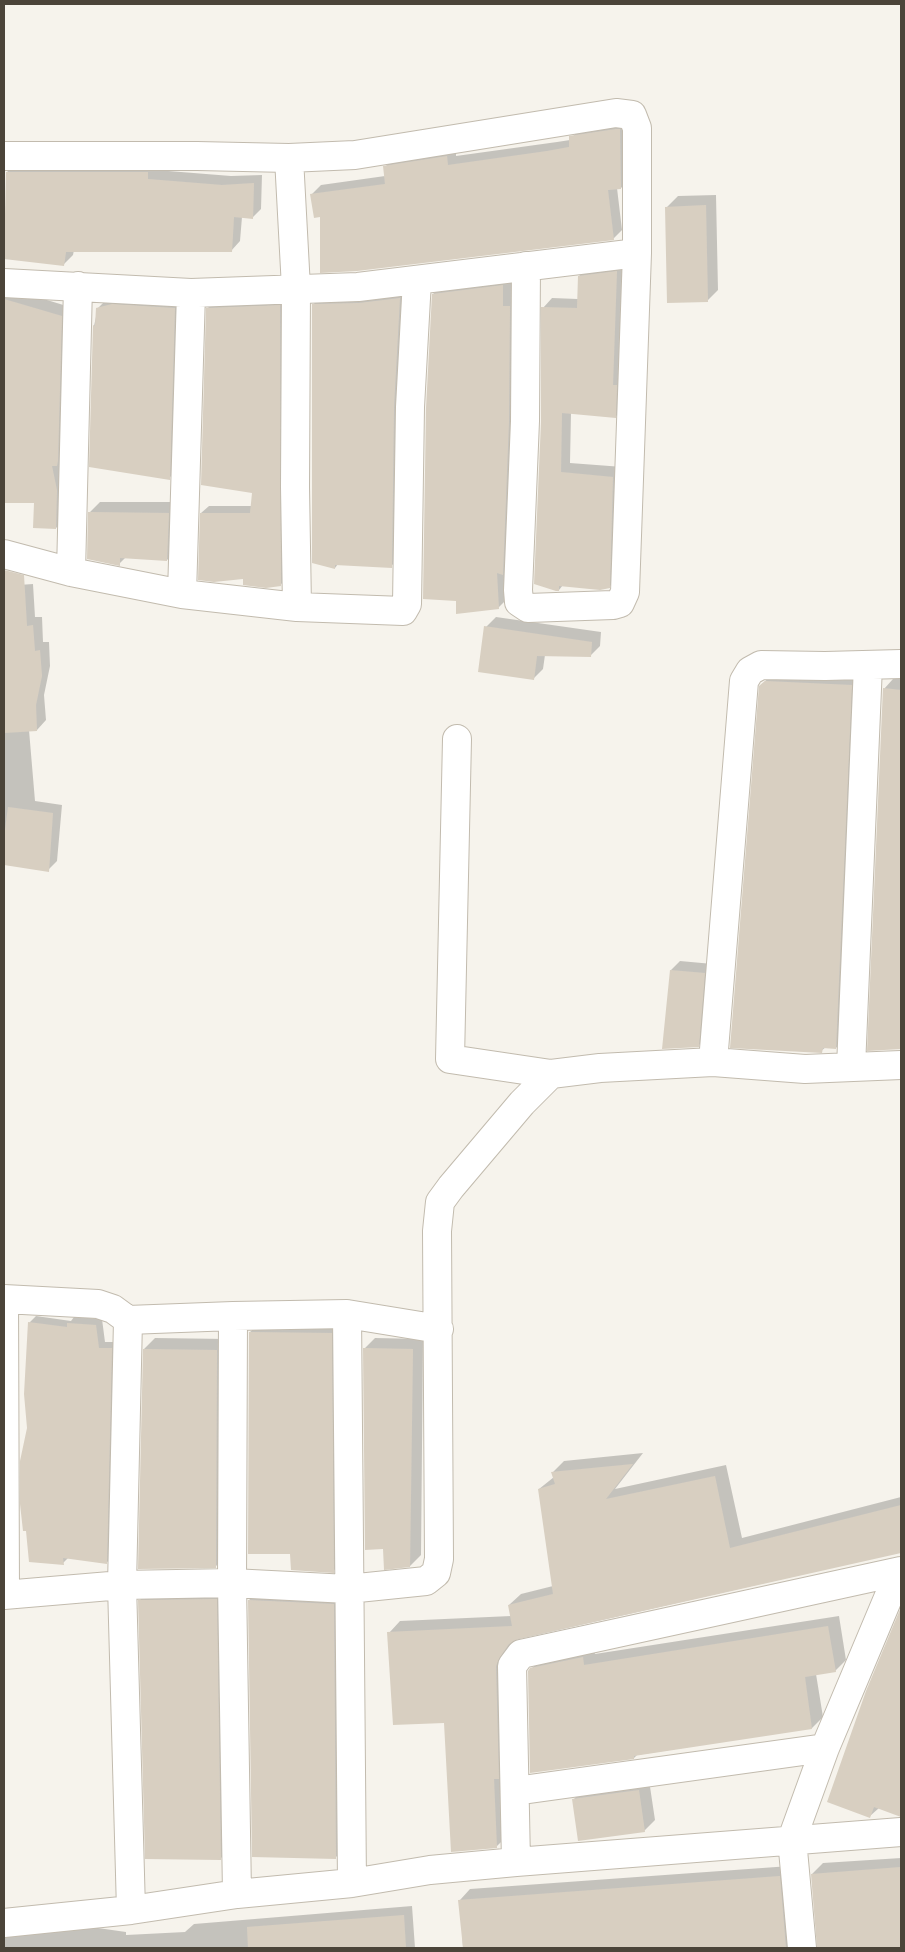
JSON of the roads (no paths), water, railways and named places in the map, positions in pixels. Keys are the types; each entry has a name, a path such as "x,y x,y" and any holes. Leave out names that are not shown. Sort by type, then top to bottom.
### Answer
{"street":[{"path":"4,156 289,158 355,155 626,113 632,115 637,128 637,253 626,592 620,603 613,605 528,608 519,602 525,421 526,266"},
{"path":"289,158 296,288 295,487 297,607"},
{"path":"4,282 190,293 358,287 637,253"},
{"path":"4,554 71,572 182,594 297,607 399,612 406,608 410,407 417,280"},
{"path":"71,572 78,286"},
{"path":"182,594 190,293"},
{"path":"713,1062 744,681 750,671 761,664 826,666 901,664"},
{"path":"851,1067 868,664"},
{"path":"457,739 450,1059 551,1074 600,1068 713,1062 805,1069 901,1065"},
{"path":"439,1329 347,1314 128,1320 113,1309 98,1304 4,1299 4,1595 122,1585 232,1583 348,1589 414,1584 426,1580 436,1573 439,1559 439,1329 437,1231 440,1202 516,1111 551,1074"},
{"path":"347,1314 352,1883"},
{"path":"233,1316 232,1583 236,1894"},
{"path":"128,1320 122,1585 131,1910"},
{"path":"802,1948 792,1839 824,1748 900,1572"},
{"path":"516,1862 512,1666 521,1654 900,1572"},
{"path":"515,1791 824,1748"},
{"path":"4,1923 131,1910 236,1894 352,1883 430,1870 792,1839 901,1832"}]}
